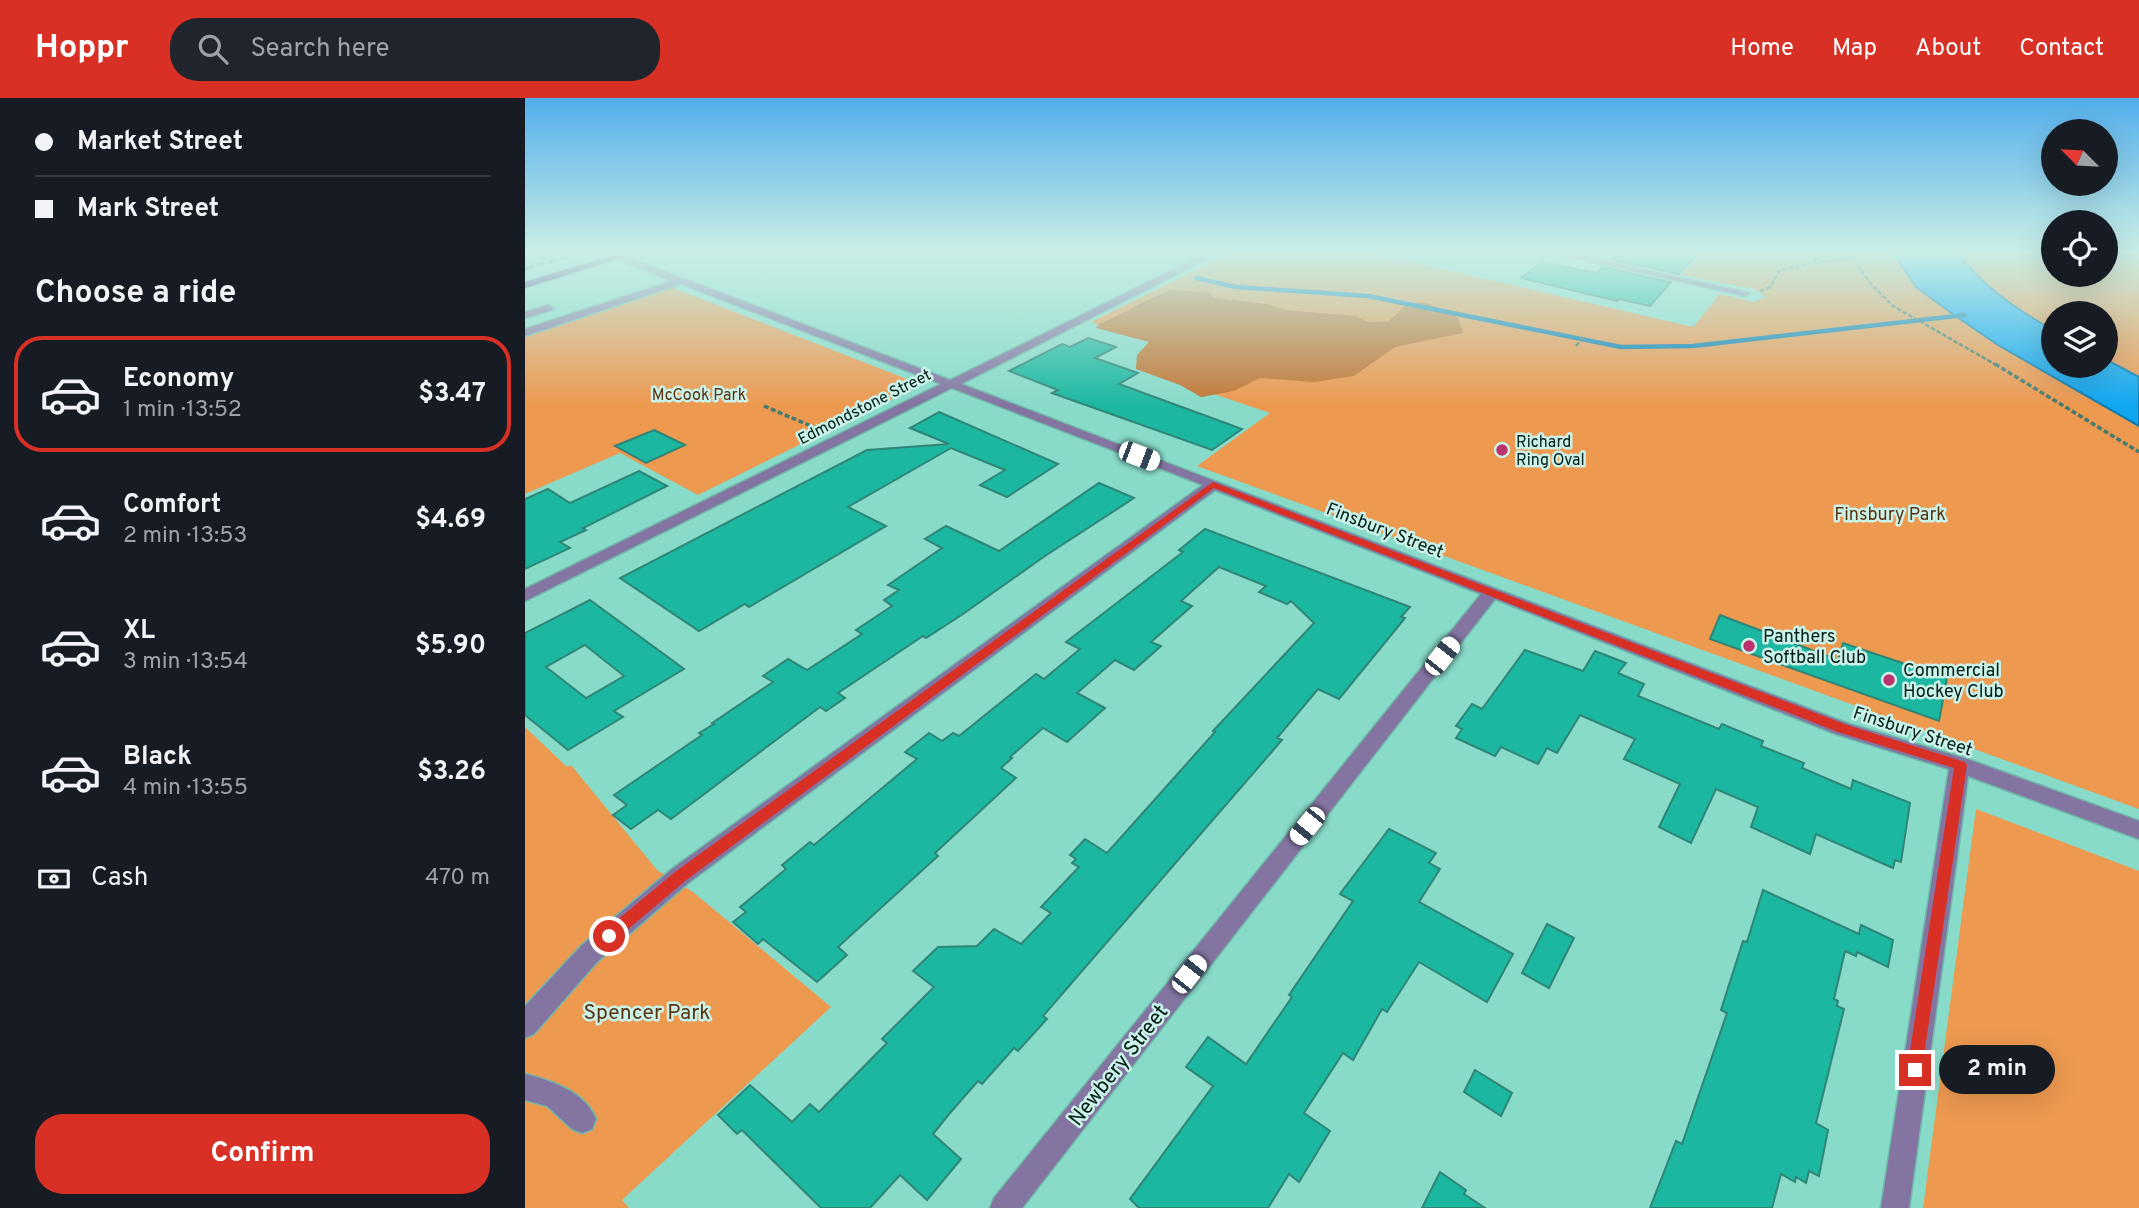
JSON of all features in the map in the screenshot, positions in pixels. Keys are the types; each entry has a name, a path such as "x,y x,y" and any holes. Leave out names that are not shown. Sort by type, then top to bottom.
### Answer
{"street":[{"path":"525,333 618,302"},
{"name":"Finsbury Street","path":"734,302 1843,729 1961,765 2139,830"},
{"name":"Edmondstone Street","path":"525,596 1114,302"},
{"path":"525,315 548,308"},
{"path":"525,1025 558,985 629,918 680,876 1213,485"},
{"name":"Newbery Street","path":"1004,1208 1492,592"},
{"path":"1895,1208 1961,765"},
{"path":"525,1087 554,1095 582,1119"}],"path":[{"path":"1888,302 2139,452"},
{"path":"1576,346 1584,336"},
{"path":"764,406 817,428"}],"green space":[{"name":"McCook Park","path":"608,302 709,302 917,383 918,386 698,495 620,453 525,494 525,329"},
{"name":"Finsbury Park","path":"1132,302 1585,302 1693,327 1714,302 1936,302 1998,345 2041,370 2041,378 2055,378 2139,426 2139,809 1197,466 1270,413 1158,375 1192,354 1091,322"},
{"path":"2009,302 2041,302 2041,323 2026,314"},
{"path":"2118,302 2139,302 2139,377 2118,366"},
{"name":"Spencer Park","path":"525,727 567,767 571,765 657,870 693,892 831,1007 622,1200 629,1208 525,1208"},
{"path":"1976,809 2139,871 2139,1208 1923,1208"}],"shaded area":[{"path":"1145,302 1248,302 1285,310 1356,316 1368,322 1389,321 1405,306 1421,302 1458,318 1463,333 1395,347 1354,376 1314,382 1260,378 1234,391 1201,397 1180,385 1136,369 1137,355 1149,342 1096,328"}],"water":[{"path":"1936,302 2009,302 2041,323 2041,370 1998,345"},
{"path":"2118,366 2139,377 2139,426 2055,378 2118,378"}],"building":[{"path":"1631,302 1654,302 1650,306"},
{"path":"1088,338 1116,347 1095,358 1138,373 1119,384 1242,429 1212,450 1052,393 1058,390 1009,371 1062,344 1070,347"},
{"path":"939,412 1058,464 1007,497 980,485 1005,470 951,448 848,507 886,526 749,607 745,604 699,631 620,578 867,450 949,444 910,428"},
{"path":"654,430 685,445 646,463 615,446"},
{"path":"639,471 667,486 583,528 586,530 560,542 570,548 525,569 525,499 548,489 570,503"},
{"path":"1099,483 1134,498 963,614 926,638 923,636 838,693 845,698 826,711 820,707 671,819 658,810 631,829 613,815 627,805 614,795 773,682 763,676 788,659 807,670 862,634 856,630 892,606 884,600 899,590 888,585 942,548 925,539 946,526 999,551"},
{"path":"1205,529 1410,607 1401,617 1405,618 1339,699 1318,689 1277,738 1282,740 1043,1016 1047,1019 1018,1051 1014,1048 982,1084 978,1081 950,1113 933,1134 961,1159 927,1200 900,1175 870,1208 821,1208 742,1130 737,1134 718,1115 750,1085 792,1122 810,1104 819,1112 887,1043 882,1039 934,987 913,971 938,947 977,946 994,929 1021,944 1051,913 1041,907 1079,867 1072,863 1076,859 1070,855 1085,839 1107,853 1215,732 1213,731 1314,623 1291,601 1287,604 1259,592 1266,586 1219,567 1181,601 1192,606 1151,642 1161,646 1134,670 1115,660 1077,693 1105,708 1067,742 1043,728 1010,757 1012,758 1001,768 1016,778 935,853 938,856 838,947 847,955 817,982 763,939 758,944 733,922 746,912 740,907 786,869 782,865 810,842 814,845 917,759 905,752 929,733 942,741 953,733 959,736 1036,674 1044,679 1080,649 1066,642 1183,552 1179,550"},
{"path":"590,600 684,669 614,711 623,717 568,750 525,715 525,633","holes":["585,645 624,676 586,698 546,667"]},
{"path":"1720,615 1838,660 1843,643 1947,678 1939,721 1710,639"},
{"path":"1525,650 1583,671 1595,651 1626,663 1618,673 1644,684 1638,696 1719,729 1722,724 1763,741 1761,746 1804,763 1802,768 1851,789 1853,780 1910,803 1901,862 1895,860 1893,868 1816,834 1810,854 1751,827 1758,807 1716,789 1691,843 1659,827 1680,784 1624,759 1635,739 1580,715 1557,753 1547,748 1538,764 1501,747 1495,756 1456,738 1462,729 1456,726 1472,704 1482,709"},
{"path":"1389,829 1436,853 1429,863 1440,869 1419,902 1513,954 1487,1002 1419,962 1387,1012 1382,1009 1353,1060 1343,1053 1304,1113 1330,1131 1299,1182 1289,1174 1268,1208 1139,1208 1130,1199 1213,1086 1186,1067 1208,1037 1246,1064 1353,901 1340,894"},
{"path":"1763,890 1859,934 1861,925 1893,940 1888,967 1857,952 1856,956 1845,951 1834,999 1838,1001 1837,1006 1844,1009 1816,1123 1828,1130 1819,1176 1809,1171 1806,1183 1796,1177 1795,1182 1781,1174 1772,1208 1650,1208 1676,1141 1682,1144 1727,1013 1721,1010 1743,941 1747,942"},
{"path":"1547,924 1574,938 1549,988 1522,973"},
{"path":"1475,1070 1512,1093 1501,1116 1464,1092"},
{"path":"1440,1172 1466,1190 1464,1194 1485,1208 1422,1208"}],"waterway":[{"path":"1397,302 1621,347 1693,346 1965,315"}],"place":[{"name":"Richard Ring Oval","path":"1502,450"},
{"name":"Panthers Softball Club","path":"1749,646"},
{"name":"Commercial Hockey Club","path":"1889,680"}],"route":[{"path":"609,936 680,876 1213,485 1843,729 1961,765 1915,1070"}]}
